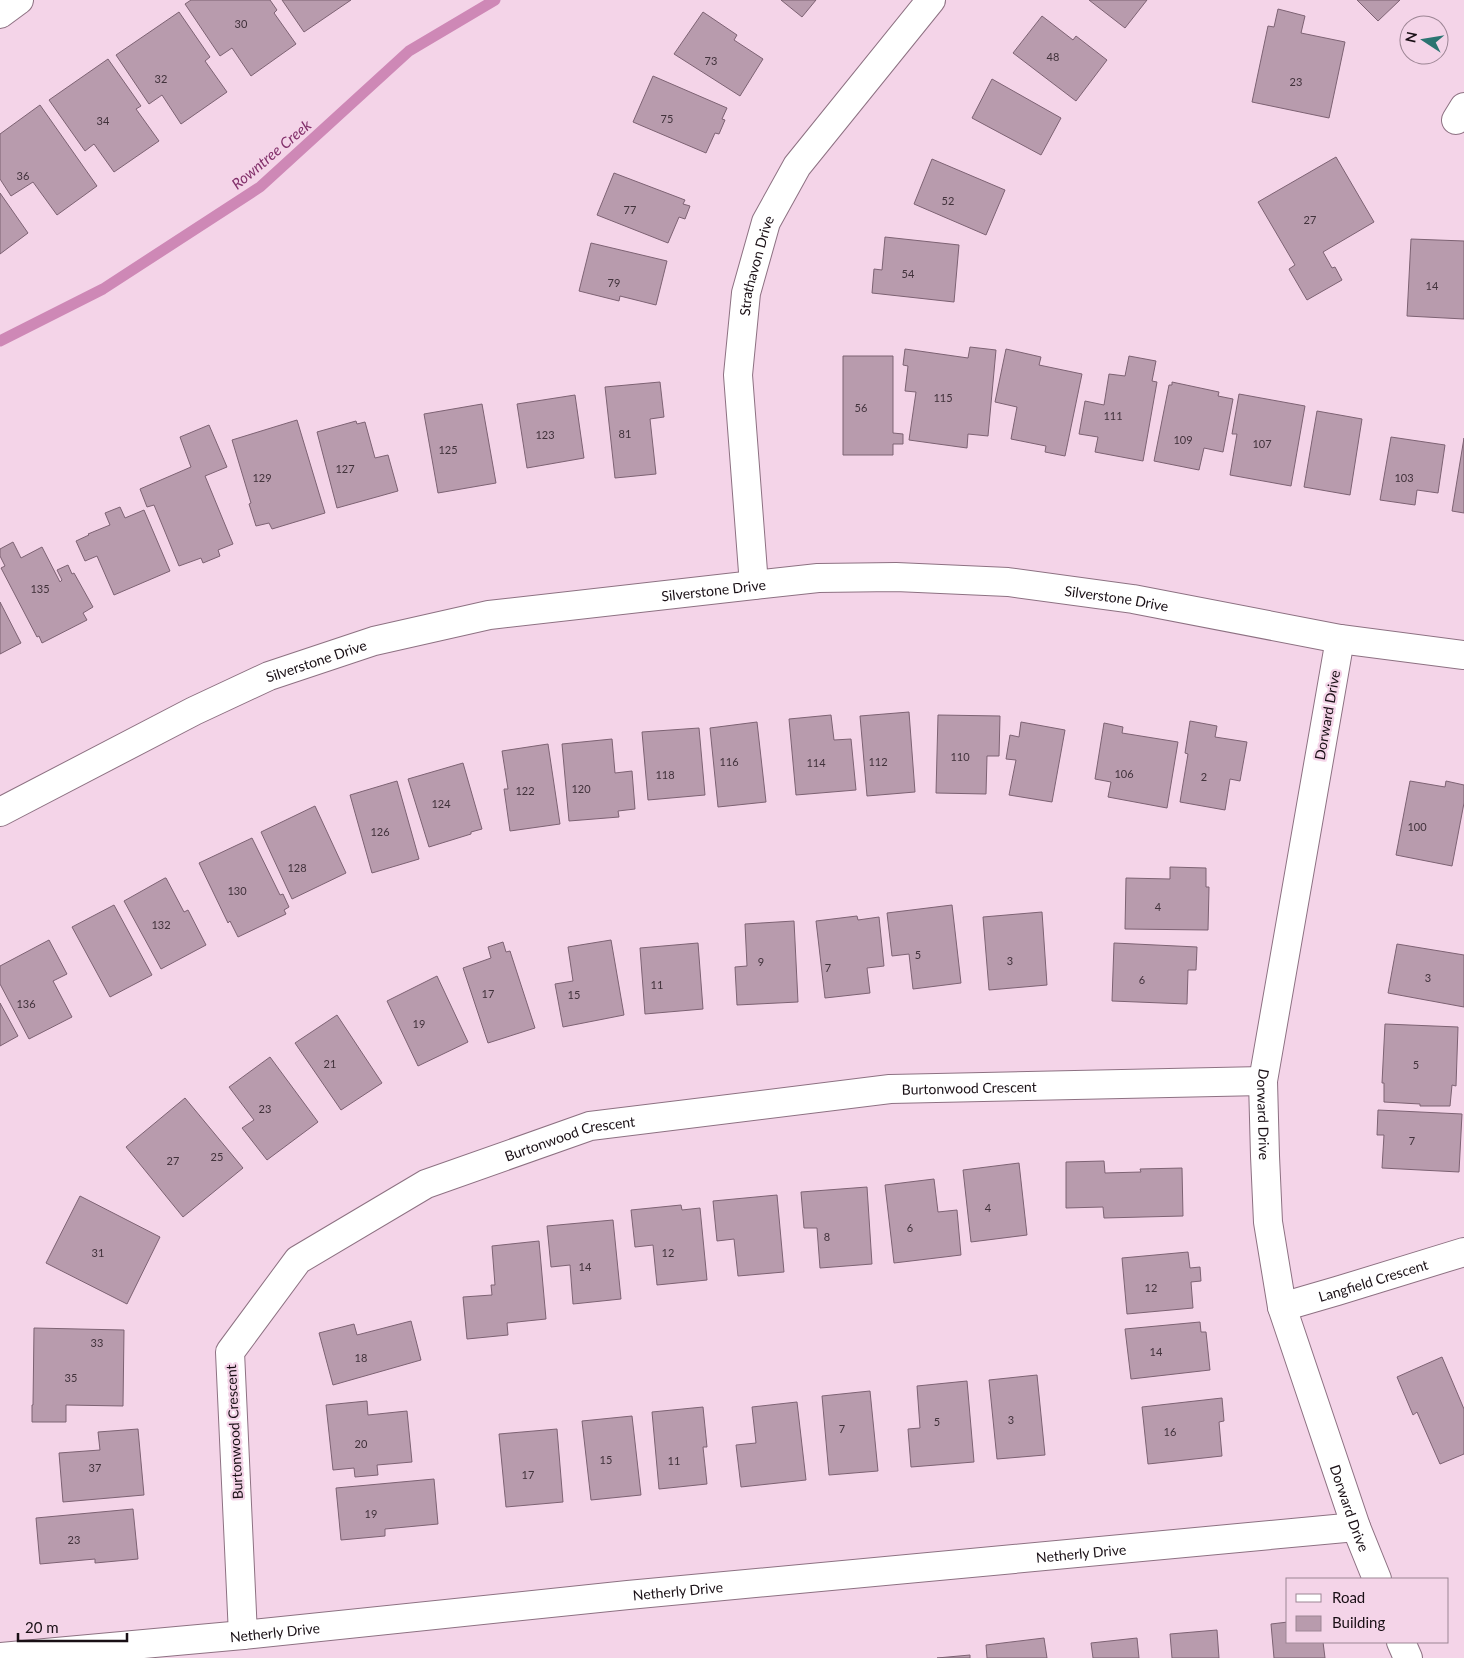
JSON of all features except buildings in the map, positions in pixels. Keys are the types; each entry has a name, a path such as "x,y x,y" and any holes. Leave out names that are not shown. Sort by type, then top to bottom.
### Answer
{"street":[{"path":"0,14 19,0"},
{"name":"Strathavon Drive","path":"754,585 738,375 746,293 766,222 797,166 931,0"},
{"name":"Silverstone Drive","path":"0,812 194,711 269,676 374,641 489,615 818,578 896,577 1008,582 1133,599 1340,639 1464,655"},
{"name":"Dorward Drive","path":"1340,639 1263,1081 1268,1222 1282,1307 1356,1527 1377,1578"},
{"name":"Burtonwood Crescent","path":"243,1635 230,1352 298,1260 426,1184 590,1126 890,1089 1263,1081"},
{"name":"Langfield Crescent","path":"1282,1307 1464,1252"},
{"name":"Netherly Drive","path":"0,1657 243,1635 628,1594 1356,1527"},
{"path":"1401,1643 1408,1658"}],"waterway":[{"name":"Rowntree Creek","path":"0,341 103,289 260,187 409,51 495,0"}]}
